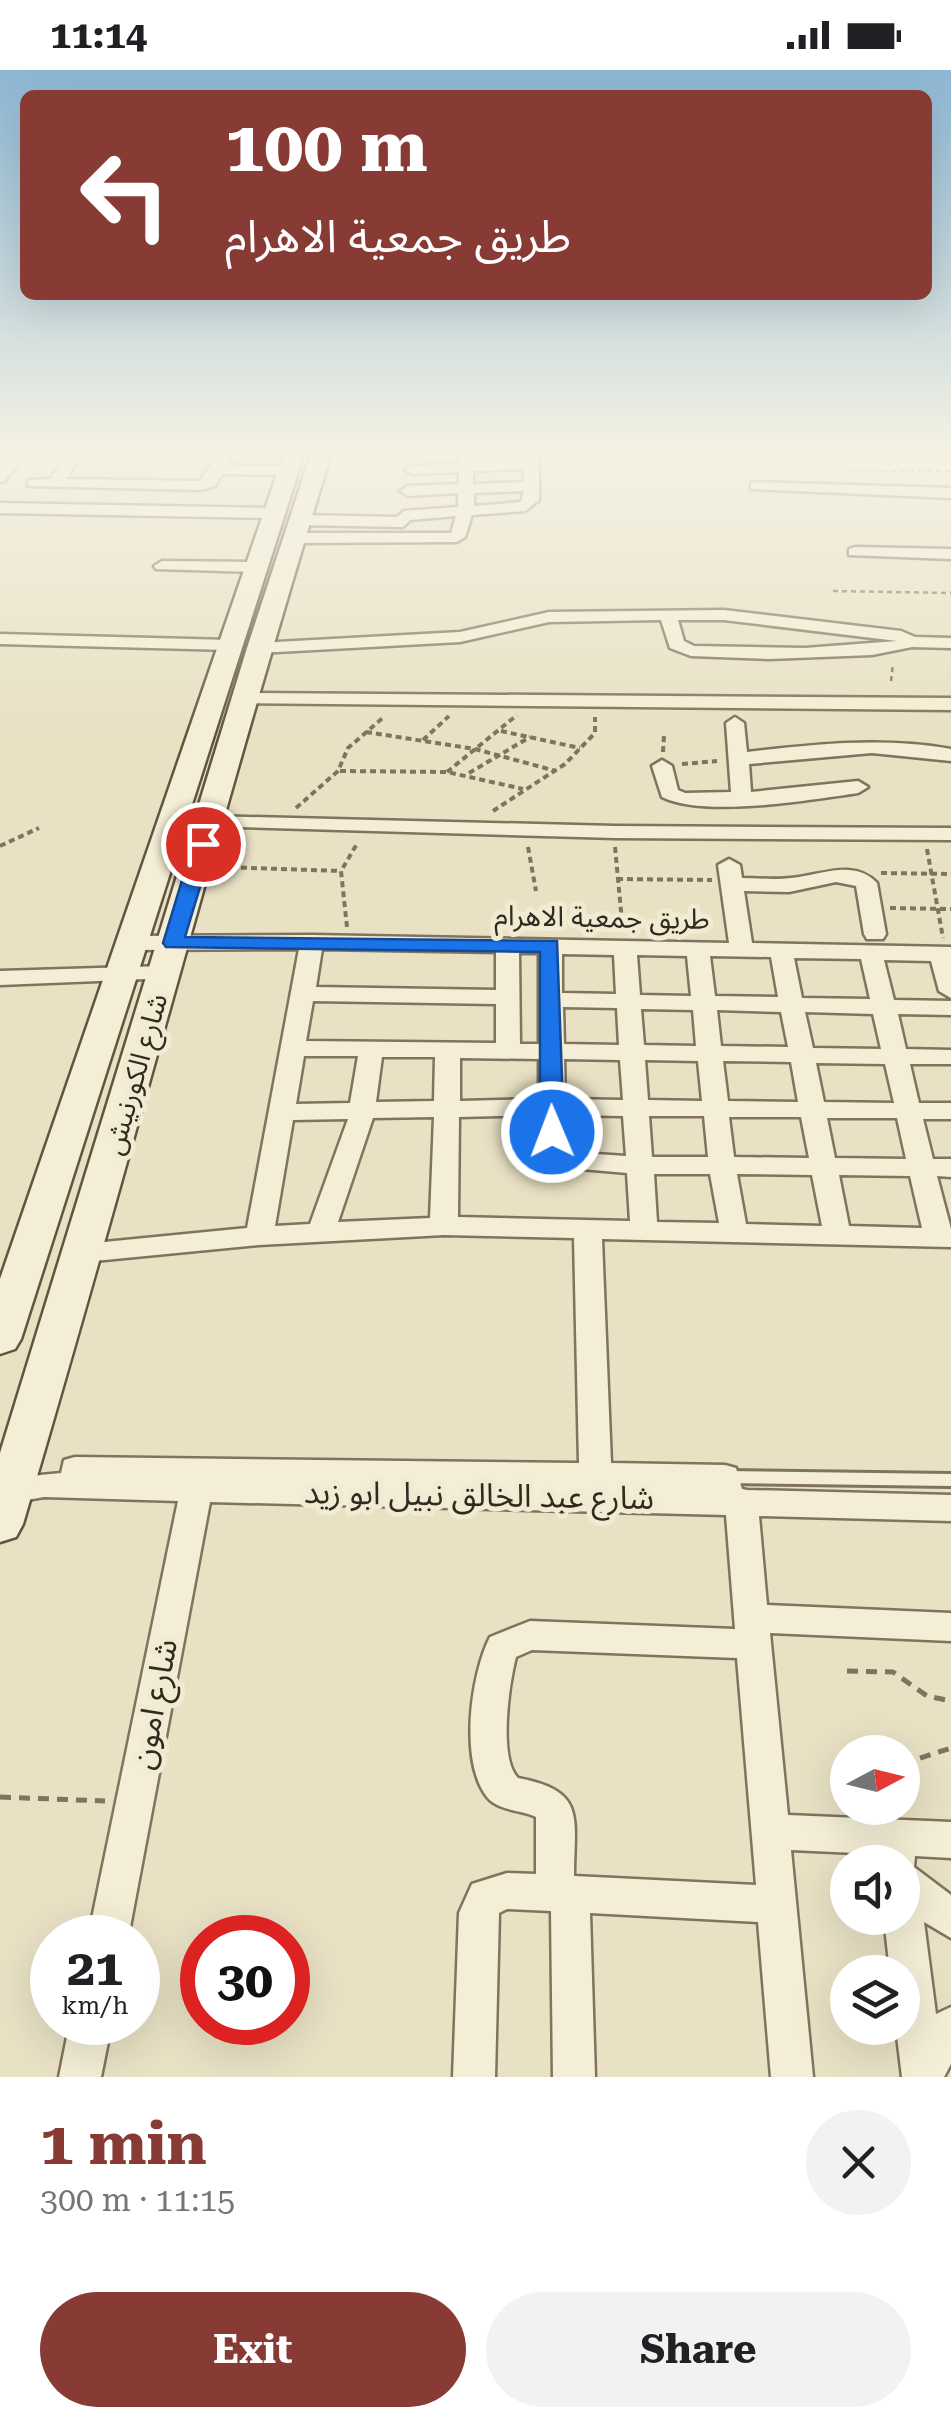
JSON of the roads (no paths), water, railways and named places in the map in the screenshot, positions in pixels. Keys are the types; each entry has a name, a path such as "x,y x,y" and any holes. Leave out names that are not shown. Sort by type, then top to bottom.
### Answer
{"main road":[{"name":"شارع الكورنيش","path":"5,1491 84,1253 245,699 247,638 256,567 274,545"},
{"name":"شارع الكورنيش","path":"0,1339 132,944 282,545"}],"street":[{"path":"388,545 413,545"},
{"path":"856,552 951,554"},
{"path":"162,566 256,567"},
{"path":"668,615 676,644 691,651 804,652 951,644"},
{"path":"0,639 460,637 549,618 668,615 724,616 901,636 902,645"},
{"path":"786,622 804,652"},
{"path":"245,699 951,704"},
{"path":"735,723 742,799"},
{"path":"740,759 866,744 905,746 951,755"},
{"path":"662,766 669,793 674,796 782,798 858,786"},
{"path":"210,822 615,832 951,834"},
{"path":"84,1253 259,1236 444,1226 944,1238 922,1168 884,1007 866,883 859,879 822,877 793,885 731,877 741,949"},
{"path":"259,1236 312,942"},
{"name":"طريق جمعية الاهرام","path":"132,944 169,958 312,942 781,950 873,943 945,949"},
{"path":"508,945 508,1052"},
{"path":"550,946 556,1160 640,1166 951,1168"},
{"path":"625,947 644,1229"},
{"path":"698,948 722,1166 734,1232"},
{"path":"945,949 951,991"},
{"path":"781,950 837,1234"},
{"path":"0,978 122,974 169,958"},
{"path":"302,994 508,998"},
{"path":"551,1000 951,1008"},
{"path":"293,1048 951,1058"},
{"path":"321,1232 362,1112 372,1050"},
{"path":"444,1226 448,1050"},
{"path":"281,1112 552,1107 951,1112"},
{"path":"588,1228 595,1474"},
{"name":"شارع عبد الخالق نبيل ابو زيد","path":"491,1484 595,1474 731,1493"},
{"name":"شارع عبد الخالق نبيل ابو زيد","path":"5,1491 44,1485 198,1479 491,1484 731,1493 951,1508"},
{"name":"شارع امون","path":"113,1915 198,1479"},
{"path":"731,1493 752,1631 792,2077"},
{"path":"574,2077 555,1812 546,1800 519,1796 501,1787 491,1771 494,1664 502,1647 530,1635 951,1627"},
{"path":"770,1832 861,1845"},
{"path":"920,1846 951,1840"},
{"path":"474,2077 479,1913 486,1898 496,1893 563,1894 776,1904"},
{"path":"920,1895 951,1919"},
{"path":"906,1935 922,2073"},
{"path":"922,2073 951,2028"},
{"path":"80,2077 86,2045"}],"lane":[{"name":"شارع عبد الخالق نبيل ابو زيد","path":"731,1493 951,1480"}]}
